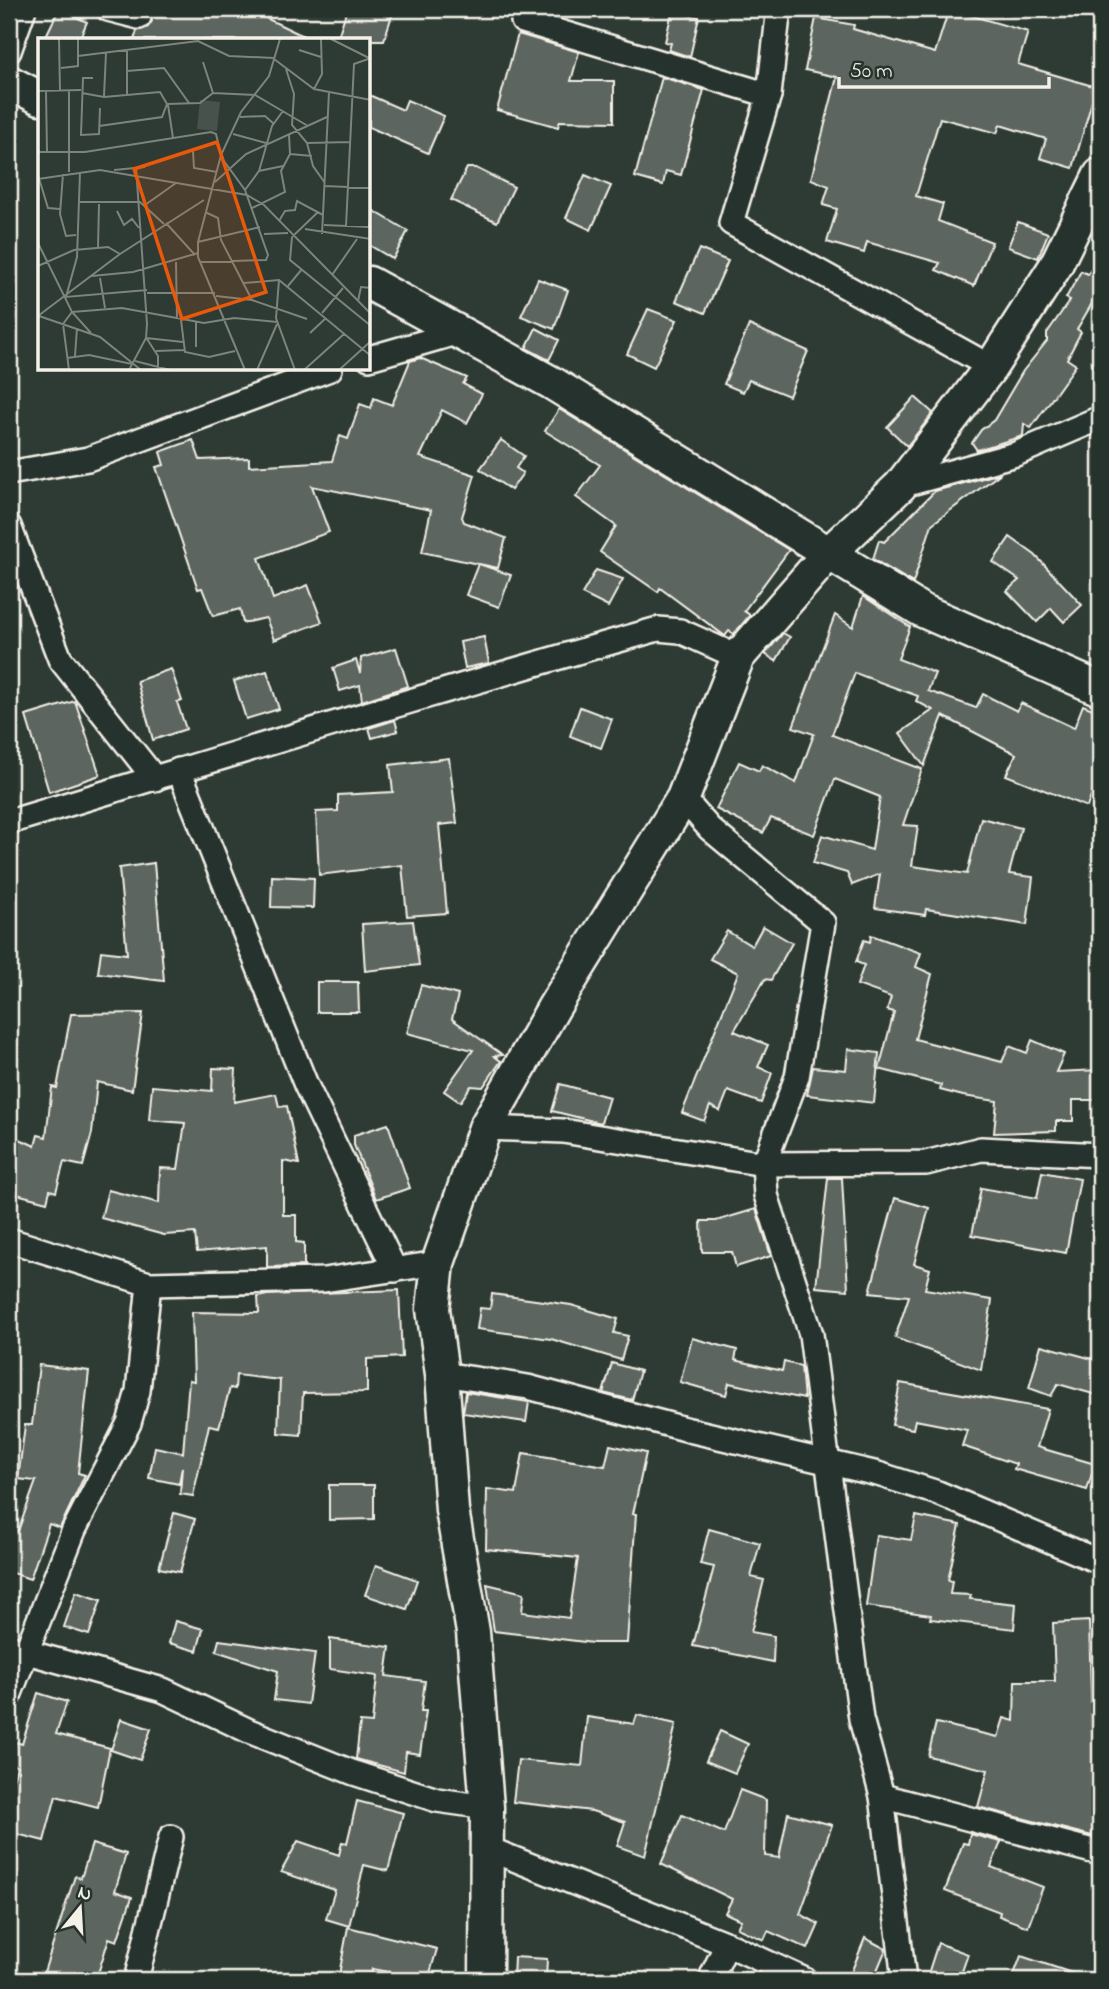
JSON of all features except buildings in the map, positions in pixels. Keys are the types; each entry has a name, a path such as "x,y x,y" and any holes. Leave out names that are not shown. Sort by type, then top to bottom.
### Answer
{"street":[{"path":"9,51 24,9"},
{"path":"108,9 139,17"},
{"path":"778,16 769,95 731,223 990,367"},
{"path":"523,21 769,95"},
{"path":"9,82 38,97"},
{"path":"486,1980 489,1849 487,1807 473,1632 452,1510 442,1374 433,1309 438,1263 485,1128 554,1007 683,798 738,657 828,554 900,486 990,367 1097,197"},
{"path":"371,285 552,383 921,610 1100,689"},
{"path":"371,357 456,333"},
{"path":"9,474 88,459 325,371"},
{"path":"900,486 1016,454 1100,418"},
{"path":"9,526 60,659 155,779"},
{"path":"9,822 460,684 658,629 680,631 738,657"},
{"path":"179,770 306,1085 395,1270"},
{"path":"683,798 710,829 823,923 797,1077 764,1164 765,1195 811,1334 830,1463 841,1572 861,1719 882,1796 904,1980"},
{"path":"485,1128 563,1131 764,1164 926,1163 981,1149 1100,1156"},
{"path":"9,1240 149,1284 324,1280 438,1263"},
{"path":"9,1696 17,1649 129,1423 138,1391 149,1284"},
{"path":"442,1374 528,1387 878,1474 938,1493 1100,1562"},
{"path":"17,1649 163,1690 249,1731 354,1773 437,1800 487,1807"},
{"path":"882,1796 1100,1853"},
{"path":"136,1980 171,1837"},
{"path":"489,1849 727,1944 804,1980"},
{"path":"710,1980 727,1944"}]}
